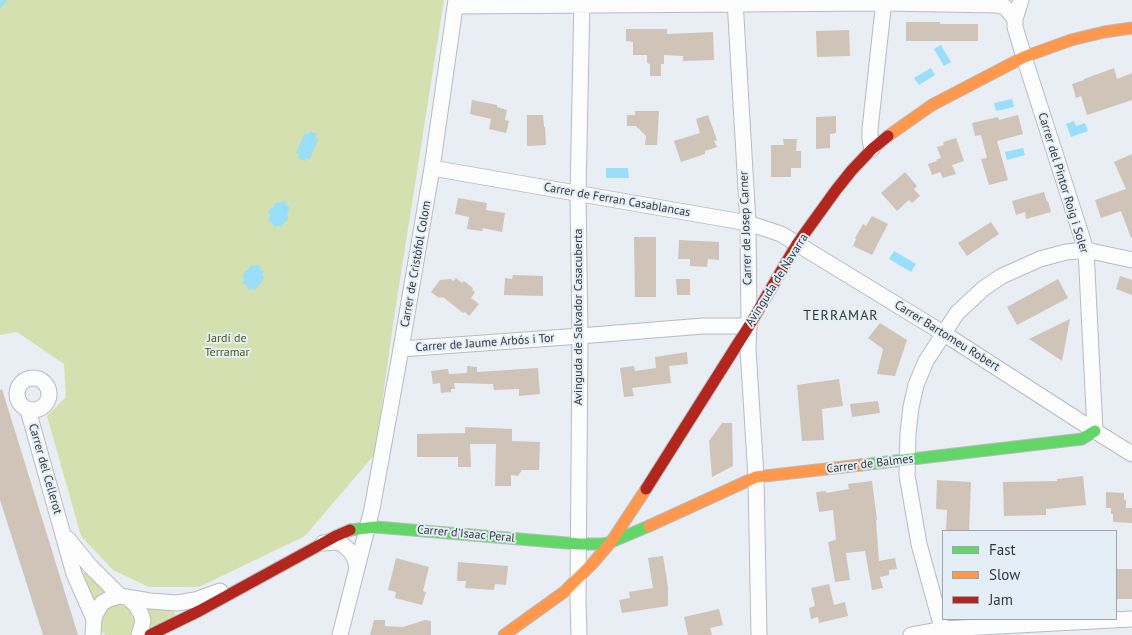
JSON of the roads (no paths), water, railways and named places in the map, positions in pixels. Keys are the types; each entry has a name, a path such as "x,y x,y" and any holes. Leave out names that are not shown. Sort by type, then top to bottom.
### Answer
{"street":[{"name":"Carrer del Pintor Roig i Soler","path":"1021,0 1015,19 1015,27 1086,250 1094,431"},
{"path":"455,3 884,1 996,5 1005,7 1015,19"},
{"path":"872,149 870,129 884,1"},
{"name":"Avinguda de Salvador Casacuberta","path":"579,635 580,336 578,194 582,2"},
{"name":"Carrer de Josep Carner","path":"735,2 748,223 748,349 756,477 759,635"},
{"name":"Carrer de Cristòfol Colom","path":"340,635 368,528 401,349 432,168 455,3"},
{"name":"Avinguda de Navarra","path":"504,635 550,602 579,578 612,542 749,326 798,244 836,190 872,149 932,105 1024,57 1071,40 1132,28"},
{"name":"Carrer de Ferran Casablancas","path":"432,168 748,223 781,234 798,244"},
{"name":"Carrer Bartomeu Robert","path":"798,244 943,333 1094,431"},
{"path":"944,632 919,544 907,476 911,407 916,385 926,361 957,313 984,288 1002,276 1040,259 1066,252 1086,250 1132,260"},
{"name":"Carrer de Jaume Arbós i Tor","path":"401,349 703,326 749,326"},
{"name":"Carrer del Cellerot","path":"28,410 74,574 95,629"},
{"path":"1094,431 1132,454"},
{"name":"Carrer de Balmes","path":"612,542 756,477 1082,440 1094,431"},
{"name":"Carrer del Cellerot","path":"61,527 75,549 90,566 123,597 135,604 143,621 139,635"},
{"name":"Carrer d'Isaac Peral","path":"150,635 199,611 346,531 376,527 579,544 612,542"},
{"path":"323,543 337,542 342,544 351,552 357,568"},
{"name":"Carrer d'Isaac Peral","path":"123,597 177,603 195,600 256,579"},
{"path":"95,629 96,613 102,603 109,599 123,597"},
{"path":"911,635 1132,619"}],"water":[{"path":"941,45 951,62 944,66 934,49"},
{"path":"931,68 935,75 919,85 914,78"},
{"path":"1012,99 1014,107 996,111 994,103"},
{"path":"1074,121 1076,126 1085,123 1088,131 1071,137 1066,124"},
{"path":"310,131 317,134 315,137 318,139 310,159 307,158 305,161 298,158 300,155 296,153 305,133 308,134"},
{"path":"1023,148 1025,155 1007,160 1005,152"},
{"path":"606,168 628,168 629,178 606,178"},
{"path":"285,201 287,206 290,207 287,221 284,222 282,227 274,226 268,221 270,215 268,212 276,202"},
{"path":"894,251 916,264 911,272 889,259"},
{"path":"251,265 259,265 261,270 264,271 262,275 264,278 256,290 248,290 246,285 242,284 245,271"}],"waterway":[{"path":"0,6 5,0"}],"district":[{"name":"TERRAMAR","path":"841,316"}],"park label":[{"name":"Jardí de Terramar","path":"227,346"}]}
